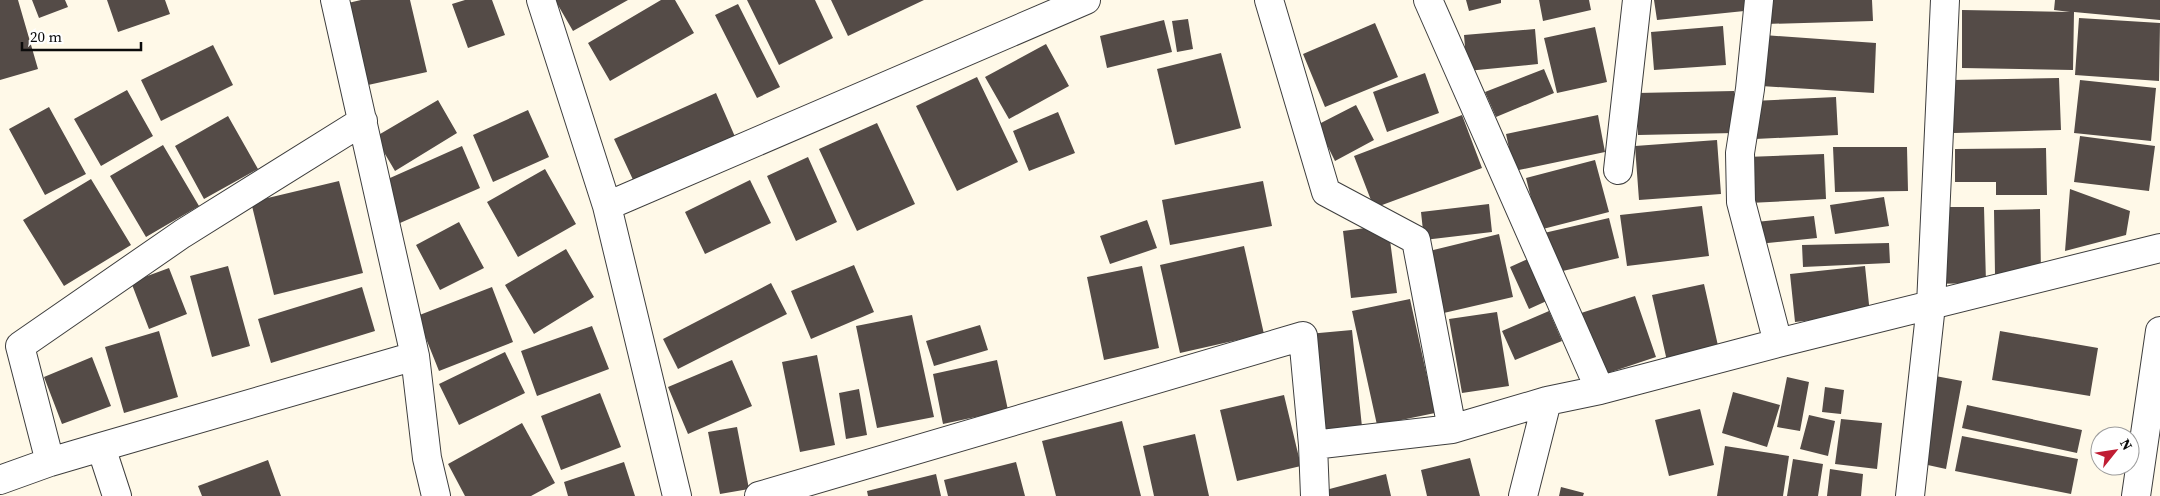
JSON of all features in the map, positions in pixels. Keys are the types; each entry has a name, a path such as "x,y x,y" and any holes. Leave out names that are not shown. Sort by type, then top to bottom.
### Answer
{"street":[{"path":"335,0 415,356 427,458 436,496"},
{"path":"541,0 607,206 677,496"},
{"path":"607,206 1086,0"},
{"path":"1269,0 1326,192 1416,240 1452,429"},
{"path":"1428,0 1600,390"},
{"path":"1618,170 1638,0"},
{"path":"1759,0 1750,89 1740,153 1741,202 1778,343"},
{"path":"1910,496 1931,305 1945,0"},
{"path":"50,462 20,346 182,234 362,122"},
{"path":"1313,445 1452,429 1547,401 1600,390 1778,343 2160,248"},
{"path":"2136,496 2160,331"},
{"path":"760,496 1303,336 1313,445 1315,496"},
{"path":"0,480 50,462 415,356"},
{"path":"1523,496 1547,401"},
{"path":"101,447 117,496"}],"building":[{"path":"0,0 18,0 38,69 0,80"},
{"path":"32,0 65,0 68,7 39,18"},
{"path":"107,0 165,0 170,14 118,32"},
{"path":"361,0 410,0 427,72 368,85 348,3"},
{"path":"465,0 492,0 505,35 468,48 452,4"},
{"path":"555,0 628,0 573,31"},
{"path":"661,0 675,0 694,33 610,81 588,43"},
{"path":"747,0 815,0 833,38 779,65"},
{"path":"831,0 924,0 848,36"},
{"path":"1466,0 1501,0 1501,3 1469,11"},
{"path":"1539,0 1589,0 1591,10 1543,21"},
{"path":"1654,0 1753,0 1754,10 1657,20"},
{"path":"1765,0 1872,0 1873,21 1766,24"},
{"path":"2055,0 2160,0 2160,20 2074,12 2073,70 1962,68 1962,10 2070,12 2054,10"},
{"path":"738,4 780,87 757,98 715,15"},
{"path":"2079,18 2160,23 2159,81 2075,75"},
{"path":"1188,19 1193,49 1177,52 1172,21"},
{"path":"1164,20 1172,52 1107,68 1100,36"},
{"path":"1375,23 1398,77 1325,107 1303,54"},
{"path":"1723,26 1726,65 1654,70 1651,32"},
{"path":"1595,27 1607,82 1557,93 1544,38"},
{"path":"1535,29 1538,64 1467,71 1464,35"},
{"path":"1764,35 1876,43 1874,93 1761,86"},
{"path":"1046,44 1069,86 1009,119 985,77"},
{"path":"213,45 233,85 161,121 141,80"},
{"path":"1221,53 1241,128 1175,145 1157,69"},
{"path":"1544,69 1554,93 1496,117 1485,92"},
{"path":"1425,73 1439,113 1387,132 1373,92"},
{"path":"977,77 1018,162 957,191 916,106"},
{"path":"2059,78 2061,130 1954,133 1952,80"},
{"path":"2080,80 2156,88 2151,141 2074,133"},
{"path":"127,90 153,136 101,166 74,119"},
{"path":"1734,91 1735,133 1638,135 1637,93"},
{"path":"716,93 736,139 635,184 614,139"},
{"path":"1836,97 1838,135 1755,139 1752,101"},
{"path":"438,100 457,133 395,171 375,137"},
{"path":"1356,105 1374,140 1335,161 1317,125"},
{"path":"49,107 86,174 45,195 9,129"},
{"path":"528,110 549,157 493,182 473,135"},
{"path":"1058,112 1075,153 1029,171 1013,131"},
{"path":"1462,115 1482,168 1374,208 1354,156"},
{"path":"1598,115 1605,152 1514,171 1506,134"},
{"path":"228,116 258,169 204,199 175,146"},
{"path":"877,123 915,204 857,231 819,149"},
{"path":"2080,136 2155,146 2149,191 2074,182"},
{"path":"1717,140 1721,194 1639,200 1635,146"},
{"path":"163,145 199,206 146,237 110,176"},
{"path":"462,146 480,188 400,223 381,182"},
{"path":"1833,147 1907,147 1908,191 1835,192"},
{"path":"2046,148 2047,195 1996,195 1996,182 1955,182 1955,149"},
{"path":"1824,154 1826,199 1749,203 1746,157"},
{"path":"808,157 837,222 796,241 767,176"},
{"path":"1595,160 1609,212 1539,230 1526,178"},
{"path":"545,169 576,224 518,257 487,202"},
{"path":"91,179 131,245 64,286 23,220"},
{"path":"750,180 771,223 705,254 685,212"},
{"path":"339,181 363,273 274,295 251,202"},
{"path":"1263,181 1272,226 1170,245 1162,200"},
{"path":"2070,189 2130,211 2126,235 2065,251"},
{"path":"1884,197 1889,226 1835,234 1830,205"},
{"path":"1489,204 1492,232 1424,240 1421,212"},
{"path":"1702,206 1709,256 1627,266 1620,215"},
{"path":"1926,207 1984,207 1986,283 1927,284"},
{"path":"2040,209 2041,274 1995,274 1994,210"},
{"path":"1814,216 1817,238 1758,244 1756,222"},
{"path":"1609,218 1619,258 1554,273 1544,233"},
{"path":"1147,220 1157,248 1110,264 1100,236"},
{"path":"459,222 484,268 440,290 416,245"},
{"path":"1388,225 1397,293 1351,298 1343,231"},
{"path":"1499,234 1513,297 1435,315 1421,253"},
{"path":"1889,243 1890,263 1803,267 1802,245"},
{"path":"1244,246 1264,334 1180,353 1160,265"},
{"path":"566,249 594,297 534,334 505,285"},
{"path":"1532,257 1551,299 1529,309 1510,267"},
{"path":"854,265 874,312 811,339 791,291"},
{"path":"228,266 250,346 212,357 190,276"},
{"path":"1142,266 1159,348 1104,360 1087,277"},
{"path":"1865,266 1870,314 1795,322 1790,274"},
{"path":"169,268 187,314 149,329 131,282"},
{"path":"771,283 787,314 678,369 663,339"},
{"path":"1704,284 1719,350 1667,361 1652,295"},
{"path":"362,287 375,331 271,363 258,319"},
{"path":"492,287 513,342 439,371 417,316"},
{"path":"1635,296 1656,357 1602,375 1581,313"},
{"path":"1410,299 1435,413 1377,425 1352,311"},
{"path":"1549,311 1562,341 1515,360 1502,331"},
{"path":"1497,312 1509,386 1462,393 1449,319"},
{"path":"912,315 934,417 877,428 856,326"},
{"path":"980,325 988,350 934,366 926,341"},
{"path":"592,326 609,369 537,396 521,351"},
{"path":"1352,330 1362,427 1317,432 1308,334"},
{"path":"159,331 178,397 124,413 105,347"},
{"path":"2000,331 2098,348 2090,396 1992,380"},
{"path":"505,352 525,393 459,425 439,384"},
{"path":"817,355 835,445 800,452 782,362"},
{"path":"92,357 111,406 62,424 44,377"},
{"path":"732,360 752,406 688,434 668,387"},
{"path":"997,360 1008,410 943,424 933,374"},
{"path":"1930,375 1962,381 1946,469 1914,462"},
{"path":"1787,377 1809,382 1800,431 1777,427"},
{"path":"1825,387 1844,390 1841,414 1822,412"},
{"path":"859,389 867,435 846,439 839,393"},
{"path":"1733,392 1780,405 1767,447 1722,433"},
{"path":"600,393 621,447 561,470 541,416"},
{"path":"1284,395 1301,466 1237,481 1220,410"},
{"path":"1967,405 2082,430 2077,453 1962,428"},
{"path":"1700,409 1714,465 1669,476 1655,420"},
{"path":"1809,415 1835,421 1828,456 1800,449"},
{"path":"1841,419 1882,423 1877,469 1835,464"},
{"path":"1122,421 1141,496 1056,496 1042,441"},
{"path":"522,423 555,483 531,496 465,496 448,464"},
{"path":"737,427 749,489 720,494 708,432"},
{"path":"1195,434 1209,496 1154,496 1143,446"},
{"path":"1962,436 2078,459 2071,494 1955,471"},
{"path":"1725,446 1789,456 1783,496 1717,496"},
{"path":"1470,458 1480,496 1427,496 1421,470"},
{"path":"1793,459 1823,464 1818,496 1787,496"},
{"path":"268,460 281,496 202,496 198,486"},
{"path":"624,462 635,496 568,496 564,482"},
{"path":"1016,462 1025,496 948,496 944,480"},
{"path":"1830,469 1863,474 1861,496 1827,496"},
{"path":"936,474 941,496 868,496 867,491"},
{"path":"1386,474 1391,496 1323,496 1322,491"},
{"path":"1561,487 1584,493 1583,496 1559,496"}]}
